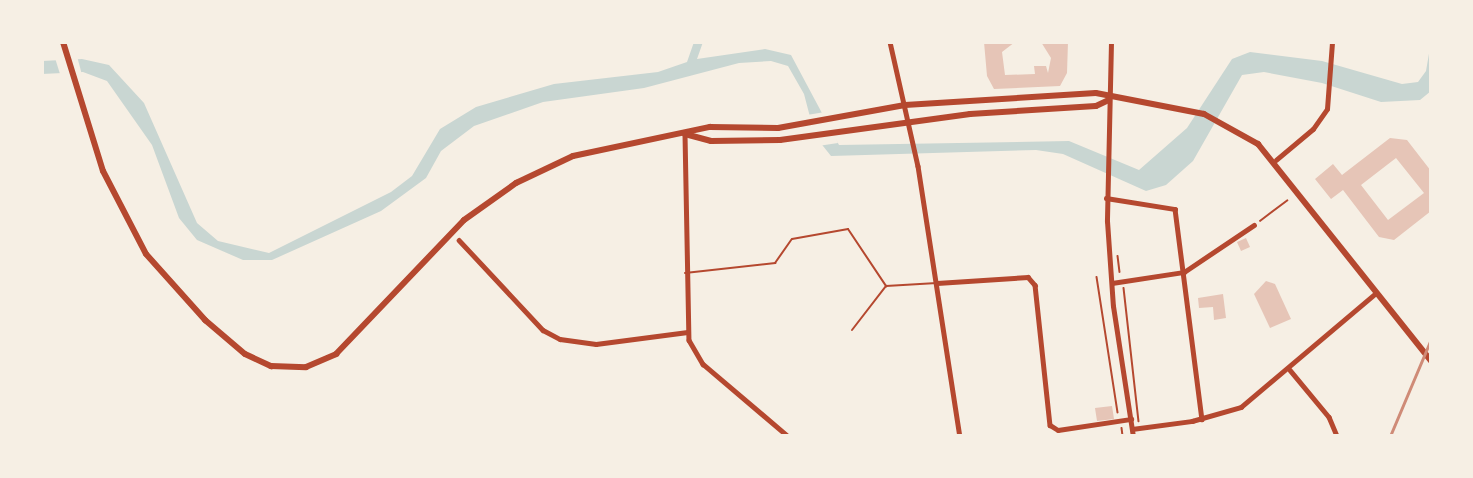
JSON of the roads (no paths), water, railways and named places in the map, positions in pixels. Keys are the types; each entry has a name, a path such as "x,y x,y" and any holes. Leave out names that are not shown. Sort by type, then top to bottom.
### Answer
{"main road":[{"path":"63,42 82,111 114,198 159,272 245,354 293,369 318,364 344,348 447,236 516,183 590,152 710,127 802,124 905,105 1096,93 1109,100 1195,111 1219,119 1276,160 1376,293 1431,360"},
{"path":"685,134 711,141 808,137 909,120 1096,106 1109,100"}],"street":[{"path":"890,42 918,166 960,436"},
{"path":"1111,42 1106,198 1112,284 1131,419 1136,428 1133,436"},
{"path":"1276,160 1320,121 1332,94 1332,42"},
{"path":"685,134 687,332 704,364 788,436"},
{"path":"1106,198 1172,207 1184,272 1202,419"},
{"path":"1112,284 1184,272 1254,225"},
{"path":"459,240 543,330 560,339 596,344 687,332"},
{"path":"937,283 1032,280 1050,425 1058,430 1131,419"},
{"path":"1136,428 1202,419 1241,407 1290,370 1376,293"},
{"path":"1290,370 1329,417 1337,436"}],"lane":[{"path":"685,273 775,263 792,239 848,229 886,286"},
{"path":"852,330 886,286 937,283"}],"railway":[{"path":"1390,436 1431,339"}]}
